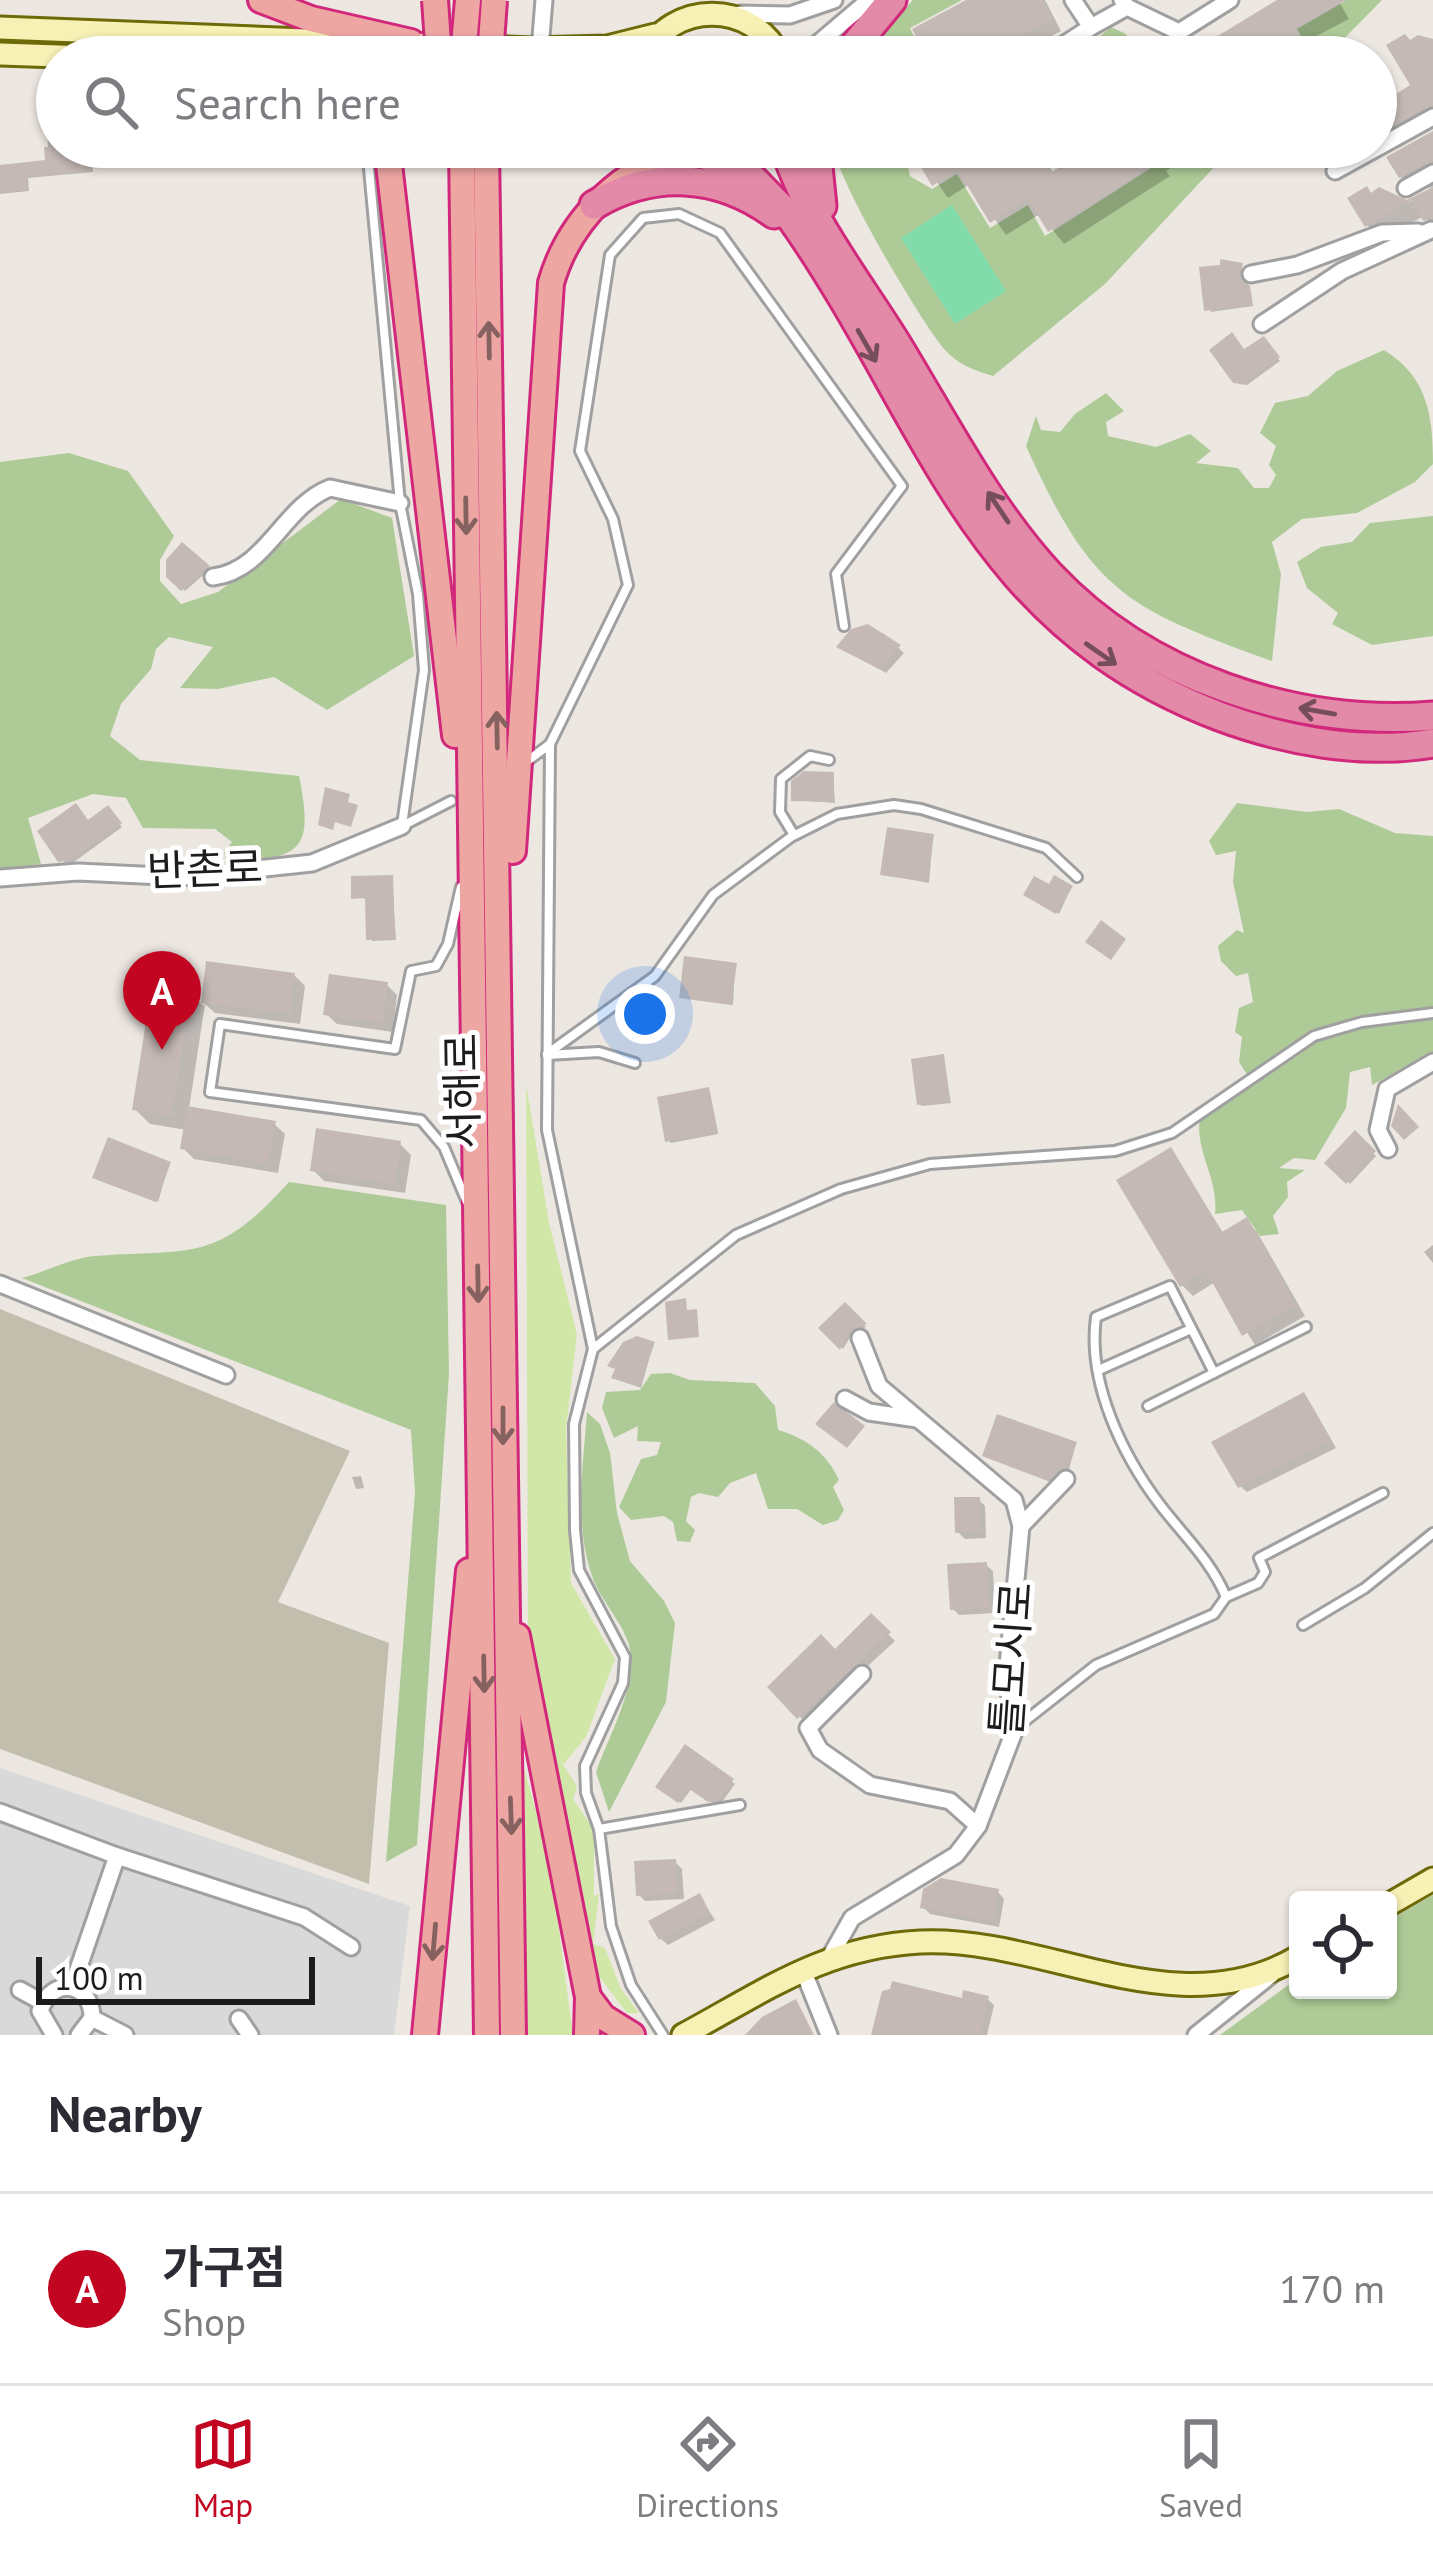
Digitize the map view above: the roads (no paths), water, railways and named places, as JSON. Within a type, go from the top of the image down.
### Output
[{"type":"highway","points":[[261,0],[300,16],[385,36]]},
{"type":"highway","points":[[435,0],[438,36]]},
{"type":"highway","points":[[465,36],[468,0]]},
{"type":"highway","points":[[491,36],[494,0]]},
{"type":"highway","points":[[862,36],[892,0]]},
{"type":"highway","points":[[389,168],[455,727],[473,959]]},
{"type":"highway","points":[[446,168],[464,435]]},
{"type":"highway","name":"서해로","points":[[462,168],[488,2035]]},
{"type":"highway","name":"서해로","points":[[486,168],[513,2035]]},
{"type":"highway","points":[[501,1057],[546,313],[564,248],[594,206],[644,168]]},
{"type":"highway","points":[[728,168],[760,184],[819,239],[992,500],[1049,573],[1093,614],[1169,662],[1250,695],[1346,716],[1433,716]]},
{"type":"highway","points":[[793,168],[819,239],[945,479],[999,560],[1073,634],[1160,691],[1264,731],[1359,747],[1433,743]]},
{"type":"highway","points":[[815,168],[819,239]]},
{"type":"highway","points":[[594,206],[648,181],[694,180],[758,202],[819,239]]},
{"type":"highway","points":[[425,2035],[481,1450]]},
{"type":"highway","points":[[504,1569],[588,1997],[587,2035]]},
{"type":"highway","points":[[588,1997],[603,2017],[632,2035]]},
{"type":"main road","points":[[651,36],[697,10],[754,10]]},
{"type":"main road","points":[[0,28],[235,36]]},
{"type":"main road","points":[[2,54],[36,55]]},
{"type":"main road","points":[[1397,1900],[1433,1879]]},
{"type":"main road","name":"틀모시로","points":[[683,2035],[831,1954],[926,1941],[1169,1985],[1221,1983],[1289,1963]]},
{"type":"street","points":[[541,36],[544,0]]},
{"type":"street","points":[[754,10],[804,13],[834,0]]},
{"type":"street","points":[[827,36],[869,0]]},
{"type":"street","points":[[1073,0],[1091,28]]},
{"type":"street","points":[[1083,36],[1124,3],[1179,32],[1230,0]]},
{"type":"street","points":[[1397,137],[1433,117]]},
{"type":"street","points":[[1335,171],[1340,168]]},
{"type":"street","points":[[1406,188],[1433,172]]},
{"type":"street","points":[[1251,274],[1297,265],[1382,233],[1432,230]]},
{"type":"street","points":[[1262,324],[1342,271],[1432,230]]},
{"type":"street","points":[[213,577],[230,575],[254,560],[301,506],[330,488],[400,502]]},
{"type":"street","name":"반촌로","points":[[0,878],[78,872],[183,877],[312,863],[402,826]]},
{"type":"street","points":[[1388,1149],[1378,1130],[1387,1089],[1433,1062]]},
{"type":"street","points":[[0,1284],[226,1375]]},
{"type":"street","name":"틀모시로","points":[[831,1954],[852,1918],[956,1855],[978,1826],[1015,1730],[1015,1705],[1006,1687],[1021,1526],[1014,1500],[880,1386],[860,1338]]},
{"type":"street","points":[[845,1399],[869,1412],[920,1419]]},
{"type":"street","points":[[1021,1526],[1066,1479]]},
{"type":"street","points":[[862,1674],[808,1728],[820,1750],[870,1785],[950,1802],[978,1826]]},
{"type":"street","points":[[0,1812],[304,1917],[351,1947]]},
{"type":"street","points":[[71,1987],[117,1856]]},
{"type":"street","points":[[1196,2035],[1278,1969]]},
{"type":"street","points":[[803,1970],[829,2035]]},
{"type":"street","points":[[52,2035],[41,2020],[42,2002],[54,1989],[71,1987],[86,1995],[92,2018],[125,2035]]},
{"type":"street","points":[[20,1990],[42,2002]]},
{"type":"street","points":[[79,2035],[92,2018]]},
{"type":"street","points":[[239,2019],[250,2035]]},
{"type":"lane","points":[[2,54],[36,58]]},
{"type":"lane","points":[[369,168],[400,502],[418,594],[424,670],[402,826]]},
{"type":"lane","points":[[663,2035],[631,1985],[611,1926],[585,1766],[623,1683],[625,1657],[591,1599],[577,1550],[571,1476],[574,1424],[592,1349],[547,1130],[546,1055],[550,744],[628,585],[613,519],[580,451],[610,255],[644,218],[679,214],[720,232],[902,486],[836,574],[844,626]]},
{"type":"lane","points":[[526,762],[550,744]]},
{"type":"lane","points":[[794,835],[780,812],[781,779],[810,756],[829,760]]},
{"type":"lane","points":[[402,826],[451,801]]},
{"type":"lane","points":[[546,1055],[655,976],[712,895],[794,835],[837,814],[866,808],[921,809],[1046,848],[1077,877]]},
{"type":"lane","points":[[466,868],[448,944],[436,966],[411,971],[395,1049],[220,1024],[210,1092],[421,1120],[444,1147],[477,1227]]},
{"type":"lane","points":[[592,1349],[736,1235],[841,1189],[930,1164],[1114,1151],[1172,1133],[1314,1036],[1362,1022],[1433,1013]]},
{"type":"lane","points":[[546,1055],[599,1052],[635,1063]]},
{"type":"lane","points":[[1214,1373],[1170,1286],[1096,1317],[1101,1395],[1140,1473],[1217,1575],[1226,1597]]},
{"type":"lane","points":[[1148,1406],[1306,1327]]},
{"type":"lane","points":[[1101,1370],[1191,1329]]},
{"type":"lane","points":[[1015,1730],[1096,1666],[1214,1614],[1226,1597],[1258,1583],[1265,1572],[1259,1558],[1383,1492]]},
{"type":"lane","points":[[1422,1529],[1433,1532]]},
{"type":"lane","points":[[1304,1625],[1365,1588],[1433,1532]]},
{"type":"lane","points":[[598,1829],[696,1817],[740,1805]]},
{"type":"place","name":"가구점","points":[[162,1050]]}]
